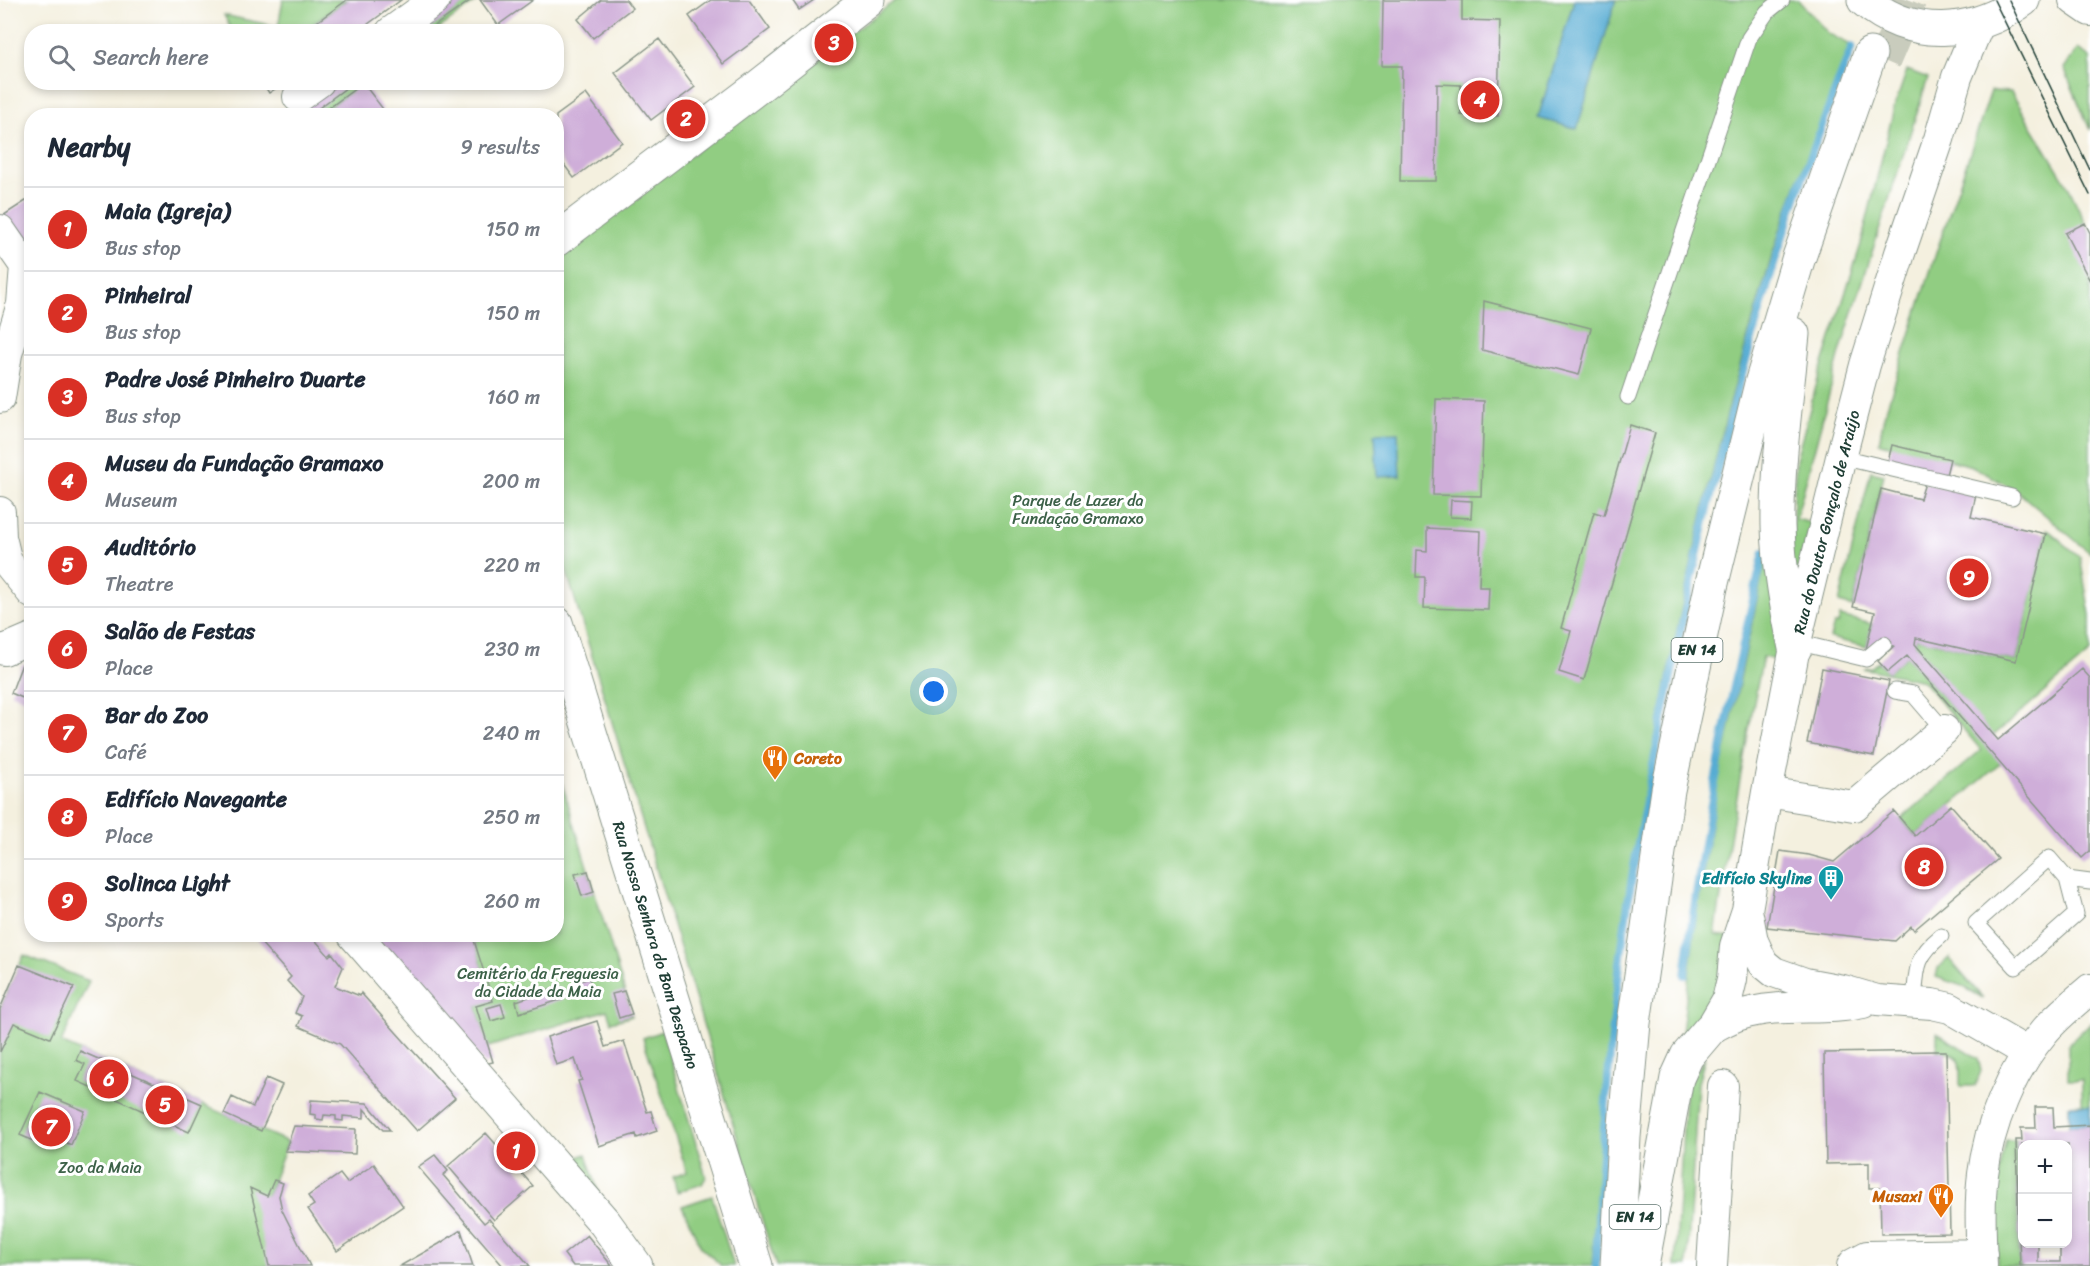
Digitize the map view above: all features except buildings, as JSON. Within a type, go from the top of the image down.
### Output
[{"type":"main road","points":[[564,234],[869,0]]},
{"type":"main road","points":[[1864,0],[1884,14],[1904,23],[1924,28],[1959,28],[1979,24],[2023,0]]},
{"type":"main road","name":"EN 14","points":[[1617,1266],[1624,1137],[1634,1023],[1668,790],[1711,587],[1761,384],[1797,260],[1877,57],[1793,334],[1741,525],[1714,641],[1681,807],[1665,908],[1645,1078],[1633,1266]]},
{"type":"main road","points":[[1793,334],[1782,451],[1778,526],[1783,585],[1795,645]]},
{"type":"main road","name":"Rua Nossa Senhora do Bom Despacho","points":[[564,649],[756,1266]]},
{"type":"main road","points":[[361,942],[605,1223],[636,1266]]},
{"type":"main road","points":[[1642,1266],[1677,1078],[1687,1056],[1710,1029]]},
{"type":"street","points":[[402,24],[435,0]]},
{"type":"street","points":[[2074,0],[2090,11]]},
{"type":"street","name":"Rua do Doutor Gonçalo de Araújo","points":[[1710,1029],[1727,1000],[1732,979],[1735,946],[1747,910],[1795,645],[1865,365],[1957,77],[1979,24]]},
{"type":"street","points":[[0,230],[24,266]]},
{"type":"street","points":[[0,398],[7,354],[22,304],[24,279]]},
{"type":"street","points":[[0,512],[7,562],[24,583]]},
{"type":"street","points":[[0,649],[4,650],[24,641]]},
{"type":"street","points":[[1767,792],[1854,806],[1944,730]]},
{"type":"street","points":[[1747,910],[1753,941],[1763,963],[1774,972],[1805,983],[1843,990],[1877,1000],[1914,1002],[1950,1008],[2028,1053]]},
{"type":"street","points":[[1852,1266],[1867,1256],[1982,1260],[1980,1201],[1986,1155],[2002,1104],[2028,1053],[2058,1017],[2090,989]]},
{"type":"street","points":[[1710,1029],[1739,1015],[1768,1009],[1843,1008],[1877,1000]]},
{"type":"street","points":[[1712,1266],[1723,1086]]},
{"type":"lane","points":[[1628,397],[1749,38],[1767,12],[1782,0]]},
{"type":"lane","points":[[1841,457],[2012,497]]},
{"type":"lane","points":[[1795,645],[1866,659],[1884,644]]},
{"type":"lane","points":[[1895,691],[1913,694],[1944,730]]},
{"type":"lane","points":[[2067,879],[2076,914],[2016,967],[1976,923],[2049,858],[2067,879],[2090,882]]},
{"type":"lane","points":[[1914,1002],[1918,962],[1928,946],[1941,936]]},
{"type":"green space","points":[[283,0],[347,0],[313,24],[279,24]]},
{"type":"green space","points":[[470,0],[479,0],[445,24],[436,24]]},
{"type":"green space","name":"Parque de Lazer da Fundação Gramaxo","points":[[896,0],[1798,0],[1829,34],[1851,45],[1802,170],[1758,302],[1712,474],[1686,589],[1646,787],[1619,955],[1604,1096],[1592,1266],[776,1266],[564,563],[564,251]]},
{"type":"green space","points":[[224,15],[264,24],[228,24]]},
{"type":"green space","points":[[2078,49],[2090,57],[2090,130],[2064,68]]},
{"type":"green space","points":[[1907,70],[1928,78],[1841,349],[1796,519],[1811,523],[1795,582],[1790,573],[1796,460],[1818,379],[1861,244],[1894,108]]},
{"type":"green space","points":[[342,90],[354,90],[328,108],[316,108]]},
{"type":"green space","points":[[1991,91],[2011,92],[2068,186],[2090,233],[2090,553],[2017,491],[1972,466],[1879,443],[1884,416]]},
{"type":"green space","points":[[1871,471],[1884,474],[1853,607],[1839,603]]},
{"type":"green space","points":[[2047,529],[2080,557],[2090,615],[2090,653],[1993,736],[1915,644],[1916,638],[2016,661]]},
{"type":"green space","points":[[1766,558],[1782,628],[1779,661],[1763,657],[1749,726],[1715,935],[1730,937],[1715,1002],[1681,1041],[1696,917],[1718,782]]},
{"type":"green space","points":[[1840,616],[1872,624],[1867,647],[1830,638],[1834,624],[1838,624]]},
{"type":"green space","points":[[1907,656],[2001,763],[1915,836],[1901,819],[1981,750],[1923,681],[1863,668],[1872,667],[1878,661],[1888,672]]},
{"type":"green space","name":"Cemitério da Freguesia da Cidade da Maia","points":[[564,790],[632,1016],[611,1022],[607,1010],[488,1047],[476,1006],[493,1000],[474,942],[564,942]]},
{"type":"green space","name":"Zoo da Maia","points":[[24,955],[89,981],[61,1043],[288,1142],[267,1196],[284,1266],[0,1266],[0,1009]]},
{"type":"green space","points":[[1949,958],[1983,998],[1962,986],[1936,977],[1938,968]]},
{"type":"green space","points":[[2090,1023],[2090,1125],[2069,1126],[2069,1105],[2082,1104],[2082,1080],[2068,1080],[2068,1045]]},
{"type":"green space","points":[[662,1031],[706,1177],[702,1184],[677,1192],[673,1177],[687,1172],[643,1038]]},
{"type":"green space","points":[[1937,1033],[1978,1058],[1981,1071],[1975,1086],[1960,1086],[1958,1061],[1952,1054],[1937,1051]]},
{"type":"green space","points":[[1705,1058],[1698,1083],[1687,1266],[1675,1266],[1685,1096],[1687,1085]]},
{"type":"green space","points":[[2006,1140],[2016,1140],[2020,1266],[1997,1266],[1996,1233],[2000,1172]]},
{"type":"green space","points":[[586,1154],[601,1200],[567,1161]]},
{"type":"green space","points":[[712,1196],[734,1266],[722,1266],[701,1247],[682,1206]]},
{"type":"water","points":[[1574,0],[1616,0],[1577,129],[1538,118]]},
{"type":"water","points":[[1398,432],[1400,476],[1377,477],[1375,433]]},
{"type":"water","points":[[2069,1105],[2090,1105],[2090,1125],[2069,1126]]},
{"type":"waterway","points":[[1596,1266],[1608,1084],[1628,903],[1681,631],[1705,519],[1764,297],[1797,193],[1852,47]]},
{"type":"waterway","points":[[1685,975],[1718,763],[1764,552]]},
{"type":"tunnel","points":[[1884,61],[1910,0]]},
{"type":"tram line","points":[[1994,0],[2090,195]]},
{"type":"tram line","points":[[2009,0],[2090,170]]},
{"type":"place","name":"Padre José Pinheiro Duarte","points":[[834,43]]},
{"type":"place","name":"Museu da Fundação Gramaxo","points":[[1480,100]]},
{"type":"place","name":"Pinheiral","points":[[686,119]]},
{"type":"place","name":"Solinca Light","points":[[1969,578]]},
{"type":"place","name":"Coreto","points":[[775,781]]},
{"type":"place","name":"Edifício Navegante","points":[[1924,867]]},
{"type":"place","name":"Edifício Skyline","points":[[1831,901]]},
{"type":"place","name":"Salão de Festas","points":[[109,1079]]},
{"type":"place","name":"Auditório","points":[[165,1105]]},
{"type":"place","name":"Bar do Zoo","points":[[51,1127]]},
{"type":"place","name":"Maia (Igreja)","points":[[516,1151]]},
{"type":"place","name":"Musaxi","points":[[1941,1219]]}]
